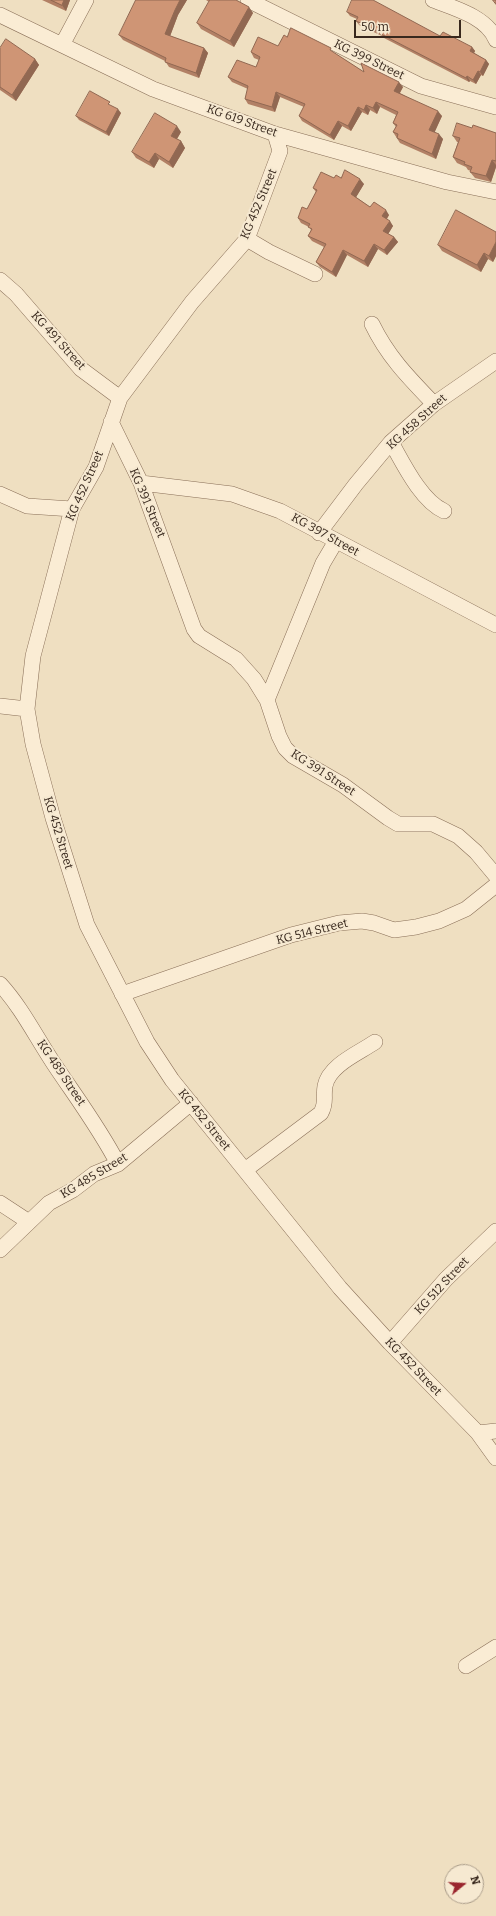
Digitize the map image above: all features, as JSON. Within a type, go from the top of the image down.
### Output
[{"type":"street","points":[[62,45],[86,0]]},
{"type":"street","points":[[433,0],[471,15],[485,26],[496,40]]},
{"type":"street","name":"KG 399 Street","points":[[255,1],[421,86],[496,107]]},
{"type":"street","name":"KG 619 Street","points":[[0,15],[153,89],[275,134],[447,182],[496,192]]},
{"type":"street","name":"KG 452 Street","points":[[275,134],[280,151],[247,239],[192,302],[120,398],[96,467],[72,509],[33,656],[27,709],[32,744],[53,818],[87,925],[147,1042],[172,1080],[340,1288],[390,1343],[478,1433],[496,1458]]},
{"type":"street","points":[[247,239],[269,252],[315,274]]},
{"type":"street","name":"KG 491 Street","points":[[0,280],[16,294],[81,369],[120,398]]},
{"type":"street","points":[[372,324],[381,342],[398,366],[434,404]]},
{"type":"street","name":"KG 458 Street","points":[[319,533],[356,484],[391,442],[434,404],[496,361]]},
{"type":"street","name":"KG 391 Street","points":[[111,422],[127,458],[141,483],[194,630],[199,636],[236,659],[254,679],[267,700],[279,736],[286,748],[293,756],[343,785],[398,824],[433,824],[458,836],[476,852],[496,876]]},
{"type":"street","points":[[391,442],[410,475],[435,507],[444,511]]},
{"type":"street","name":"KG 397 Street","points":[[141,483],[232,494],[280,511],[319,533],[496,625]]},
{"type":"street","points":[[0,494],[27,506],[72,509]]},
{"type":"street","points":[[267,700],[323,563],[336,541]]},
{"type":"street","points":[[0,706],[27,709]]},
{"type":"street","name":"KG 514 Street","points":[[122,994],[291,935],[339,923],[362,921],[374,922],[394,930],[416,927],[439,921],[466,909],[496,885]]},
{"type":"street","name":"KG 489 Street","points":[[0,984],[12,997],[54,1064],[101,1133],[118,1164]]},
{"type":"street","points":[[245,1170],[321,1113],[326,1105],[325,1086],[330,1075],[337,1067],[375,1042]]},
{"type":"street","name":"KG 485 Street","points":[[0,1250],[49,1203],[73,1190],[94,1174],[118,1164],[191,1103]]},
{"type":"street","points":[[0,1203],[29,1222]]},
{"type":"street","name":"KG 512 Street","points":[[390,1343],[446,1279],[496,1231]]},
{"type":"street","points":[[478,1433],[496,1431]]},
{"type":"street","points":[[466,1666],[496,1647]]},
{"type":"building","points":[[51,0],[64,0],[62,5]]},
{"type":"building","points":[[136,0],[180,0],[165,34],[204,48],[196,73],[165,62],[166,58],[119,35]]},
{"type":"building","points":[[210,0],[236,0],[249,7],[230,41],[197,23]]},
{"type":"building","points":[[352,0],[373,0],[440,36],[443,32],[472,47],[470,51],[486,60],[480,72],[478,71],[473,80],[467,76],[466,78],[381,34],[382,33],[356,21],[358,17],[347,12]]},
{"type":"building","points":[[291,28],[331,48],[330,50],[364,72],[361,63],[399,82],[394,91],[438,111],[429,130],[439,134],[432,154],[397,138],[398,134],[393,132],[397,125],[393,123],[398,112],[376,102],[373,108],[366,105],[364,110],[358,107],[348,126],[338,121],[330,135],[299,116],[305,104],[276,92],[272,107],[245,99],[248,86],[228,77],[237,60],[256,67],[260,57],[251,52],[258,37],[278,46],[284,35],[287,37]]},
{"type":"building","points":[[6,39],[35,59],[12,95],[0,87],[0,48]]},
{"type":"building","points":[[90,91],[110,102],[108,104],[118,109],[106,132],[76,116]]},
{"type":"building","points":[[155,113],[177,126],[171,136],[181,141],[169,162],[155,153],[149,162],[132,152]]},
{"type":"building","points":[[457,123],[472,128],[473,125],[496,133],[496,161],[492,160],[486,176],[470,172],[472,167],[453,157],[460,138],[453,136]]},
{"type":"building","points":[[345,170],[360,179],[351,194],[370,207],[374,202],[386,210],[382,216],[390,221],[383,231],[394,237],[384,250],[374,244],[364,261],[343,250],[332,272],[316,262],[326,244],[308,236],[312,229],[308,227],[310,224],[298,218],[302,207],[307,209],[317,190],[313,188],[321,172],[334,178],[336,175],[341,178]]},
{"type":"building","points":[[456,210],[496,232],[496,242],[489,256],[484,253],[477,265],[438,245]]}]
